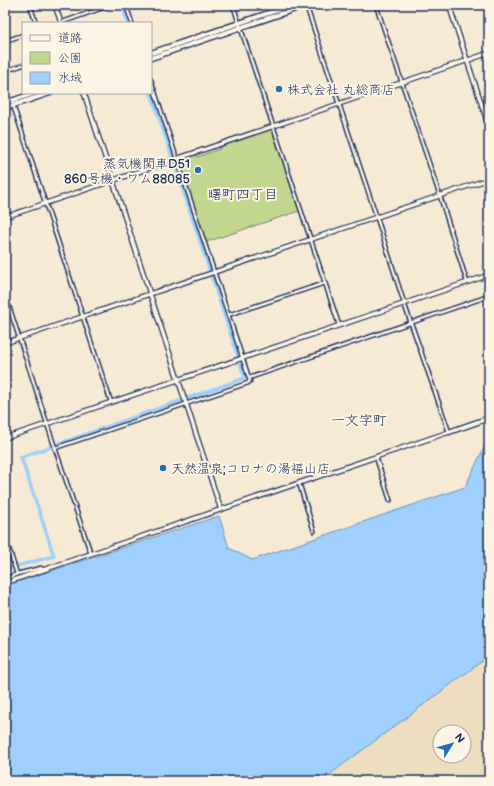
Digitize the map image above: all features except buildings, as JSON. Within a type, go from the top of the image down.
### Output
[{"type":"main road","points":[[152,58],[292,5]]},
{"type":"main road","points":[[152,53],[306,5]]},
{"type":"main road","points":[[5,108],[12,103],[33,94]]},
{"type":"main road","points":[[5,103],[12,103],[46,94]]},
{"type":"main road","points":[[449,432],[489,418]]},
{"type":"street","points":[[30,5],[36,22]]},
{"type":"street","points":[[55,5],[60,22]]},
{"type":"street","points":[[63,22],[111,5]]},
{"type":"street","points":[[126,5],[132,22]]},
{"type":"street","points":[[233,5],[339,325]]},
{"type":"street","points":[[5,583],[449,432],[404,303],[306,5]]},
{"type":"street","points":[[376,5],[467,282]]},
{"type":"street","points":[[449,5],[489,127]]},
{"type":"street","points":[[5,42],[22,35]]},
{"type":"street","points":[[5,217],[489,53]]},
{"type":"street","points":[[5,71],[22,65]]},
{"type":"street","points":[[55,448],[248,383],[250,381],[240,358],[228,315],[212,273],[177,158],[152,83]]},
{"type":"street","points":[[84,94],[221,510]]},
{"type":"street","points":[[12,103],[111,402]]},
{"type":"street","points":[[5,343],[489,179]]},
{"type":"street","points":[[5,438],[489,275]]},
{"type":"street","points":[[228,315],[325,283]]},
{"type":"street","points":[[5,294],[91,554]]},
{"type":"street","points":[[249,378],[489,296]]},
{"type":"street","points":[[376,457],[390,500]]},
{"type":"street","points":[[299,483],[314,530]]},
{"type":"street","points":[[5,537],[17,574]]},
{"type":"street","points":[[5,556],[10,554]]},
{"type":"street","points":[[5,579],[40,568],[44,570]]},
{"type":"shaded area","points":[[489,656],[489,781],[321,781],[401,721]]},
{"type":"green space","points":[[271,130],[299,211],[206,242],[179,162]]},
{"type":"water","points":[[489,437],[489,656],[321,781],[5,781],[5,586],[219,516],[229,548],[252,560],[465,487]]},
{"type":"waterway","points":[[122,5],[128,22]]},
{"type":"waterway","points":[[58,444],[245,378],[151,94]]},
{"type":"waterway","points":[[10,568],[54,556],[21,457],[51,447]]},
{"type":"waterway","points":[[5,549],[8,562]]},
{"type":"place","name":"株式会社 丸総商店","points":[[279,89]]},
{"type":"place","name":"蒸気機関車D51 860号機・ワム88085","points":[[198,170]]},
{"type":"place","name":"天然温泉;コロナの湯福山店","points":[[163,468]]},
{"type":"district","name":"曙町四丁目","points":[[243,194]]},
{"type":"district","name":"一文字町","points":[[359,420]]}]
